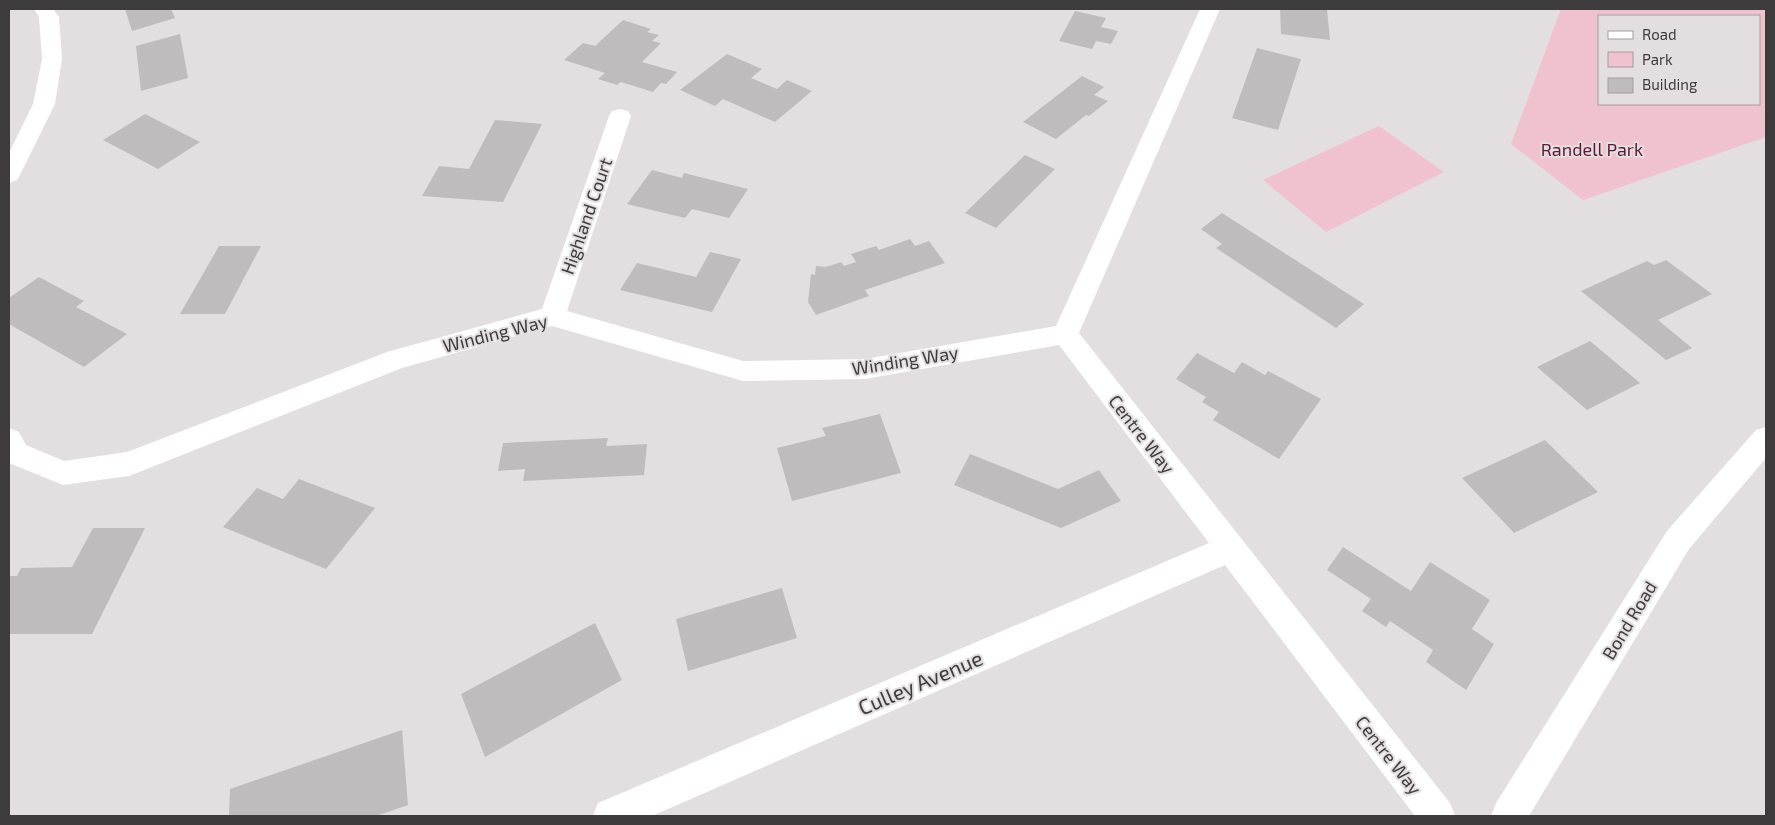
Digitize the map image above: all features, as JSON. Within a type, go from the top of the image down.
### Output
[{"type":"street","points":[[9,176],[44,104],[52,59],[49,17],[44,9]]},
{"type":"street","points":[[1065,334],[1210,9]]},
{"type":"street","name":"Highland Court","points":[[552,316],[620,116]]},
{"type":"street","name":"Winding Way","points":[[9,440],[16,453],[63,473],[129,464],[396,359],[552,316],[743,371],[865,369],[1065,334]]},
{"type":"street","name":"Centre Way","points":[[1065,334],[1437,816]]},
{"type":"street","name":"Bond Road","points":[[1509,816],[1678,540],[1766,438]]},
{"type":"street","name":"Culley Avenue","points":[[611,816],[1230,548]]},
{"type":"green space","name":"Randell Park","points":[[1561,9],[1766,9],[1766,137],[1583,200],[1511,144]]},
{"type":"green space","points":[[1379,126],[1444,172],[1326,232],[1263,180]]},
{"type":"building","points":[[125,9],[171,9],[175,18],[132,31]]},
{"type":"building","points":[[1280,9],[1327,9],[1330,40],[1281,34]]},
{"type":"building","points":[[1075,11],[1106,18],[1101,27],[1118,31],[1111,44],[1096,41],[1092,49],[1059,41]]},
{"type":"building","points":[[623,20],[651,29],[647,32],[659,35],[652,41],[661,43],[642,62],[677,72],[666,84],[661,83],[653,92],[621,82],[617,85],[598,79],[605,73],[564,60],[583,43],[595,46]]},
{"type":"building","points":[[180,34],[188,78],[141,91],[136,46]]},
{"type":"building","points":[[1257,48],[1301,59],[1278,130],[1232,118]]},
{"type":"building","points":[[727,54],[762,69],[751,78],[777,89],[787,80],[812,91],[775,122],[723,99],[715,106],[680,90]]},
{"type":"building","points":[[1082,76],[1104,87],[1094,95],[1108,101],[1089,116],[1086,115],[1056,139],[1023,122]]},
{"type":"building","points":[[145,114],[200,142],[158,169],[103,140]]},
{"type":"building","points":[[495,120],[542,124],[503,202],[422,196],[439,166],[469,169]]},
{"type":"building","points":[[1025,155],[1055,169],[996,228],[965,213]]},
{"type":"building","points":[[652,170],[682,178],[684,173],[748,189],[729,218],[692,209],[685,218],[627,204]]},
{"type":"building","points":[[1222,213],[1364,304],[1336,328],[1216,248],[1222,244],[1201,229]]},
{"type":"building","points":[[910,239],[915,246],[929,241],[945,263],[865,290],[869,296],[816,315],[808,302],[811,274],[815,275],[816,266],[826,267],[841,262],[844,266],[856,262],[851,254],[876,246],[879,250]]},
{"type":"building","points":[[219,246],[261,246],[225,314],[180,314]]},
{"type":"building","points":[[710,252],[741,259],[712,312],[620,290],[637,263],[696,277]]},
{"type":"building","points":[[1666,260],[1712,294],[1658,320],[1692,348],[1666,360],[1581,291],[1647,261],[1654,265]]},
{"type":"building","points":[[39,277],[84,301],[76,307],[127,334],[84,367],[9,324],[9,298]]},
{"type":"building","points":[[1590,341],[1640,383],[1587,410],[1537,367]]},
{"type":"building","points":[[1197,353],[1234,373],[1242,362],[1265,375],[1268,371],[1321,399],[1279,459],[1213,420],[1219,412],[1202,402],[1206,397],[1176,379]]},
{"type":"building","points":[[880,414],[901,473],[792,501],[777,448],[826,436],[822,428]]},
{"type":"building","points":[[608,438],[606,446],[647,444],[644,475],[523,481],[525,469],[498,471],[503,443]]},
{"type":"building","points":[[1545,440],[1598,492],[1514,533],[1462,478]]},
{"type":"building","points":[[970,454],[1058,489],[1099,470],[1121,501],[1061,528],[954,485]]},
{"type":"building","points":[[299,479],[375,508],[326,569],[223,527],[257,488],[283,499]]},
{"type":"building","points":[[93,528],[145,528],[92,634],[9,634],[9,576],[17,576],[21,568],[72,567]]},
{"type":"building","points":[[1343,547],[1411,591],[1430,562],[1490,600],[1472,629],[1494,644],[1466,690],[1426,662],[1433,650],[1390,621],[1386,627],[1362,611],[1371,599],[1327,570]]},
{"type":"building","points":[[782,588],[797,638],[688,671],[676,619]]},
{"type":"building","points":[[595,623],[622,680],[485,757],[461,694]]},
{"type":"building","points":[[402,730],[408,805],[376,816],[229,816],[230,789]]}]
